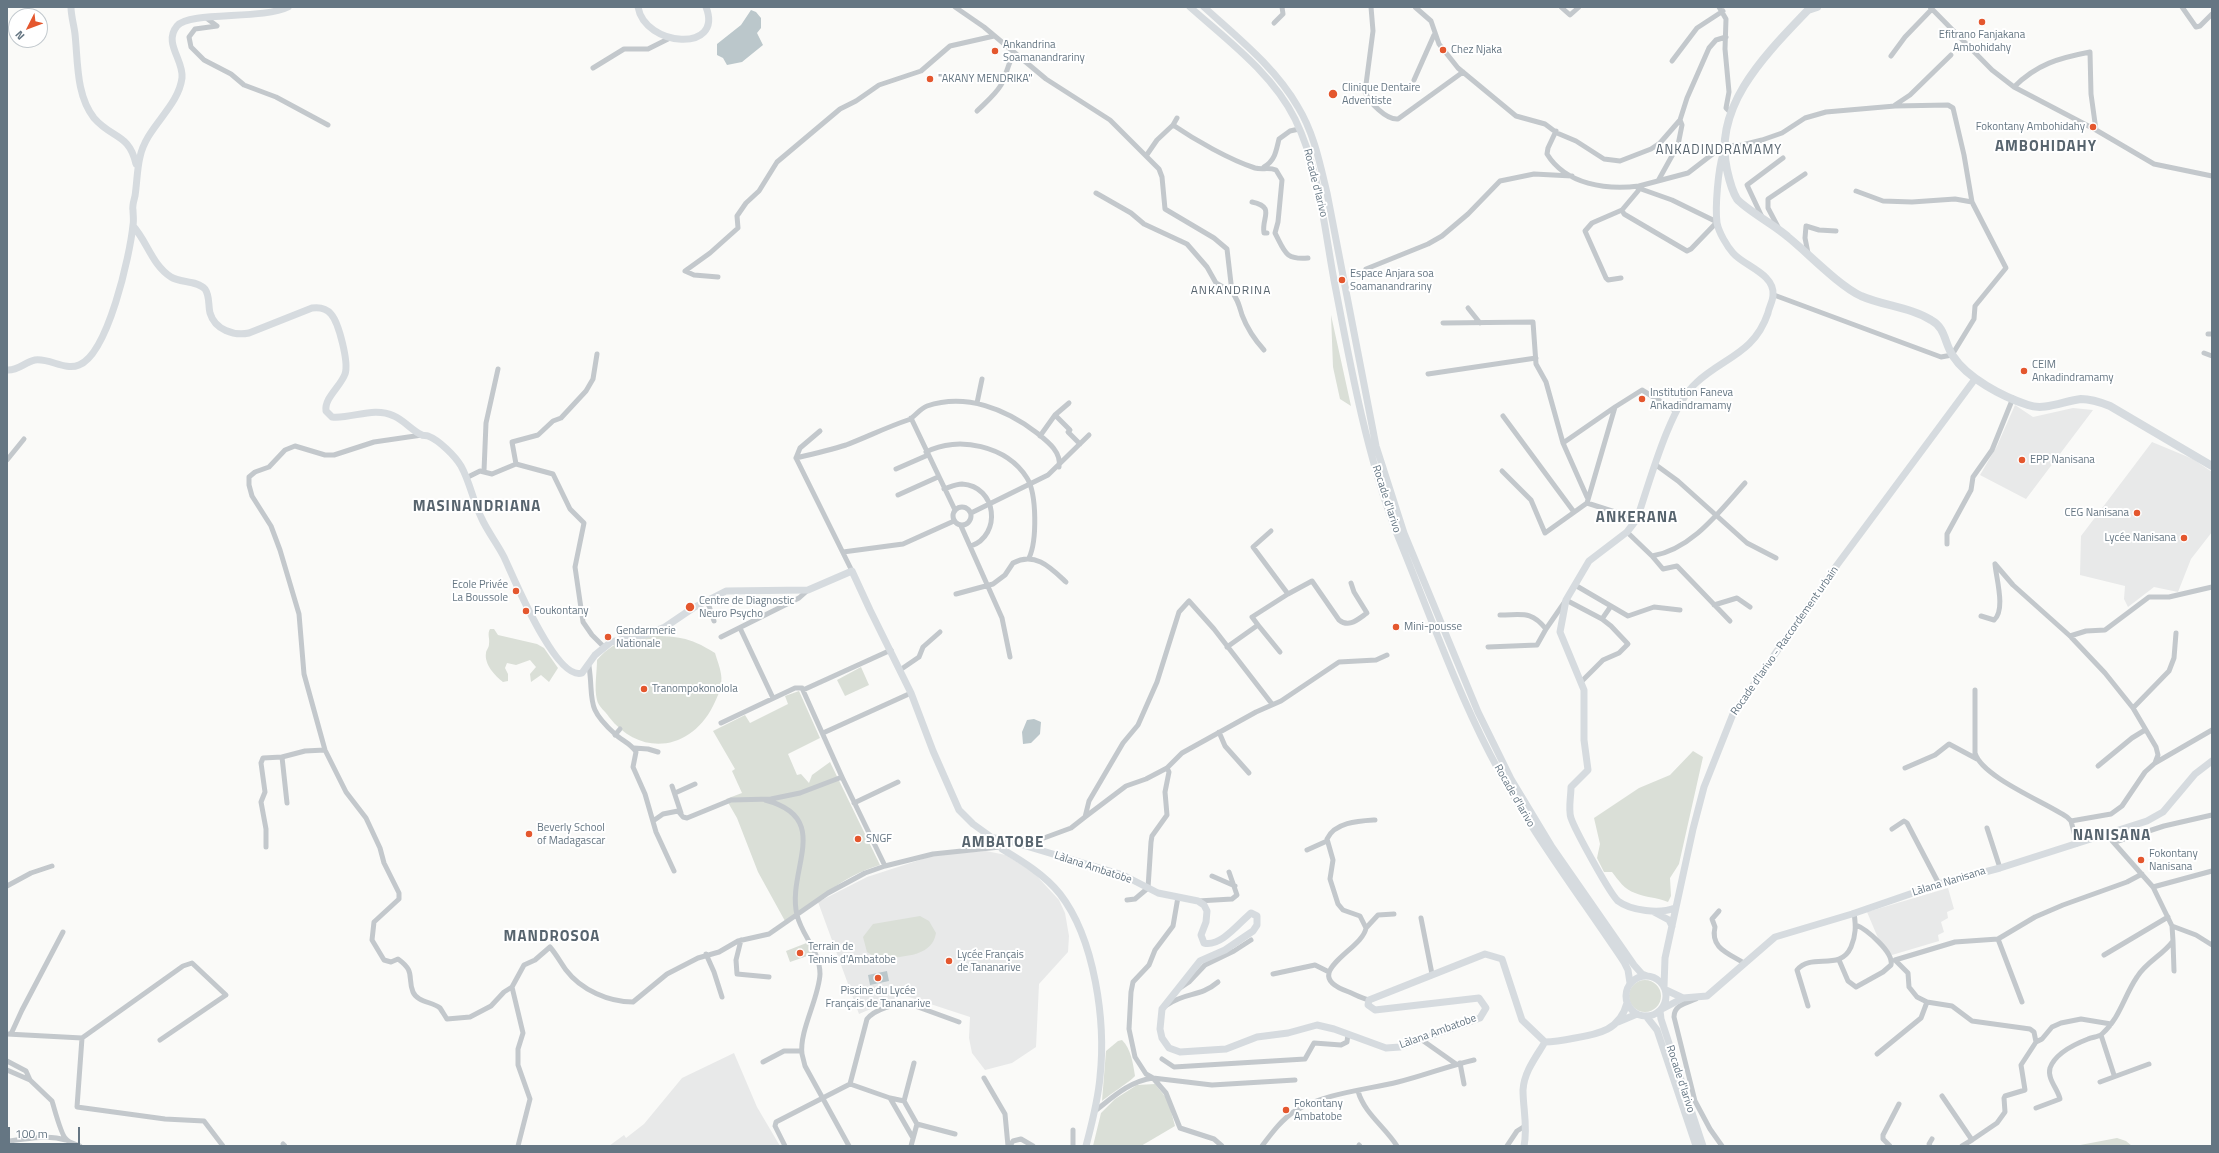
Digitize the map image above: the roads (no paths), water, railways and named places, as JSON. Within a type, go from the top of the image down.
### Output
[{"type":"main road","points":[[1817,7],[1806,9],[1757,69],[1730,112],[1723,150],[1727,174],[1737,198],[1742,204],[1778,228],[1842,283],[1860,296],[1914,312],[1932,320],[1940,327],[1952,355],[1965,371],[1974,379],[2034,407],[2081,399],[2097,400],[2110,406],[2212,466]]},
{"type":"street","points":[[71,7],[75,34],[76,60],[85,101],[89,110],[100,124],[131,147],[138,169]]},
{"type":"street","points":[[7,370],[17,369],[34,360],[71,367],[80,365],[95,352],[101,341],[121,286],[133,226],[133,211],[141,150],[147,136],[169,106],[182,79],[182,73],[172,41],[173,33],[180,23],[204,17],[239,16],[288,7]]},
{"type":"street","points":[[638,7],[642,20],[646,25],[657,33],[670,38],[692,38],[706,32],[710,22],[706,7]]},
{"type":"street","points":[[955,7],[994,36],[1046,79],[1100,111],[1159,169],[1162,177],[1165,209],[1214,238],[1226,249],[1232,292]]},
{"type":"street","name":"Rocade d'Iarivo","points":[[1190,7],[1248,59],[1270,82],[1284,101],[1299,129],[1314,176],[1363,424],[1386,505],[1473,718],[1490,753],[1527,820],[1624,962],[1628,970],[1630,983]]},
{"type":"street","name":"Rocade d'Iarivo","points":[[1204,7],[1271,70],[1290,94],[1306,122],[1318,156],[1327,193],[1376,446],[1404,533],[1478,712],[1511,778],[1533,817],[1586,897],[1634,965],[1648,976]]},
{"type":"street","points":[[1274,22],[1283,14],[1282,7]]},
{"type":"street","points":[[1371,7],[1372,31],[1366,92],[1367,96],[1390,119],[1398,119],[1463,72]]},
{"type":"street","points":[[1415,7],[1431,21],[1434,35],[1446,54],[1463,72],[1516,116],[1539,121],[1604,158],[1620,161],[1651,149],[1660,143],[1680,120],[1689,91],[1702,68],[1709,48],[1716,40],[1726,36]]},
{"type":"street","points":[[1561,7],[1570,15],[1579,7]]},
{"type":"street","points":[[2182,7],[2196,27],[2200,26],[2212,14]]},
{"type":"street","points":[[1891,56],[1905,37],[1931,8],[1992,70],[2014,87],[2096,130],[2154,164],[2212,176]]},
{"type":"street","points":[[1672,61],[1697,28],[1721,9],[1726,19],[1729,92],[1726,108],[1730,112]]},
{"type":"street","points":[[204,17],[217,26],[195,29],[189,37],[191,47],[204,60],[230,74],[244,85],[276,97],[328,126]]},
{"type":"street","points":[[1414,80],[1434,35]]},
{"type":"street","points":[[718,277],[694,275],[685,271],[710,254],[738,228],[736,216],[746,203],[759,191],[777,162],[840,109],[856,101],[869,90],[921,71],[950,46],[994,36]]},
{"type":"street","points":[[593,68],[624,49],[648,48],[670,38]]},
{"type":"street","points":[[2014,87],[2026,75],[2053,60],[2090,52],[2091,94],[2096,130]]},
{"type":"street","points":[[977,111],[991,98],[1001,85],[1006,67],[1014,53]]},
{"type":"street","points":[[1895,106],[1910,95],[1951,55]]},
{"type":"street","points":[[1556,131],[1548,148],[1547,154],[1553,162],[1573,176],[1601,187],[1619,189],[1639,186],[1688,173],[1723,150],[1782,133],[1805,118],[1826,112],[1895,106],[1948,105],[1953,108],[1964,155],[1972,202],[2006,268],[1975,306],[1974,319],[1952,355],[1941,357],[1774,295]]},
{"type":"street","points":[[1146,156],[1157,140],[1173,125],[1177,118]]},
{"type":"street","points":[[1658,181],[1678,144],[1682,125],[1680,120]]},
{"type":"street","points":[[1173,125],[1216,149],[1257,168],[1270,168],[1276,170],[1282,180],[1278,222],[1275,233],[1284,251],[1294,259],[1308,258]]},
{"type":"street","points":[[1261,168],[1270,164],[1275,156],[1279,140],[1290,132],[1299,129]]},
{"type":"street","points":[[1488,647],[1537,646],[1589,561],[1627,532],[1637,519],[1676,410],[1695,384],[1750,345],[1765,321],[1774,295],[1768,280],[1734,254],[1725,241],[1717,222],[1719,165],[1723,150]]},
{"type":"street","points":[[1762,217],[1747,185],[1784,158]]},
{"type":"street","points":[[1366,269],[1428,244],[1442,236],[1468,214],[1500,181],[1534,174],[1573,176]]},
{"type":"street","points":[[1778,228],[1768,208],[1768,199],[1805,174]]},
{"type":"street","points":[[1639,186],[1641,189],[1672,200],[1717,222]]},
{"type":"street","points":[[1621,278],[1608,280],[1606,278],[1585,231],[1592,223],[1622,210],[1638,191],[1639,186]]},
{"type":"street","points":[[1856,191],[1883,201],[1912,202],[1955,199],[1972,202]]},
{"type":"street","points":[[1096,193],[1131,213],[1144,224],[1188,244],[1207,267],[1216,283],[1232,292],[1239,301],[1242,313],[1253,338],[1264,350]]},
{"type":"street","points":[[1252,202],[1260,204],[1265,209],[1267,215],[1263,230],[1264,233],[1267,233]]},
{"type":"street","points":[[1622,210],[1624,214],[1687,251],[1691,249],[1717,222]]},
{"type":"street","points":[[133,226],[140,233],[158,264],[169,276],[177,280],[198,284],[205,290],[213,318],[230,333],[241,335],[250,333],[305,309],[317,307],[327,310],[336,321],[347,363],[344,377],[325,406],[328,414],[332,417],[340,418],[363,412],[385,412],[396,416],[422,435]]},
{"type":"street","points":[[1808,253],[1805,238],[1806,226],[1819,230],[1836,231]]},
{"type":"street","points":[[1468,308],[1480,323]]},
{"type":"street","points":[[1443,323],[1533,322],[1536,364],[1546,382],[1563,443],[1587,497]]},
{"type":"street","points":[[2204,353],[2212,356]]},
{"type":"street","points":[[516,464],[512,442],[538,435],[553,421],[561,418],[586,391],[593,379],[598,354]]},
{"type":"street","points":[[1428,374],[1536,358]]},
{"type":"street","points":[[484,471],[486,423],[498,369]]},
{"type":"street","points":[[977,403],[982,379]]},
{"type":"street","name":"Rocade d'Iarivo - Raccordement urbain","points":[[1665,988],[1664,962],[1675,908],[1704,787],[1733,714],[1837,565],[1974,379]]},
{"type":"street","points":[[1563,443],[1642,390],[1676,410]]},
{"type":"street","points":[[1947,544],[1947,534],[1971,490],[1973,477],[1992,450],[2013,398]]},
{"type":"street","points":[[796,458],[847,444],[911,418],[921,409],[929,405],[966,402],[977,403],[1008,414],[1040,436],[1058,455],[1059,466]]},
{"type":"street","points":[[1040,436],[1055,415],[1069,403]]},
{"type":"street","points":[[1587,503],[1587,497],[1596,474],[1615,407]]},
{"type":"street","points":[[1055,415],[1070,430],[1068,432],[1080,444]]},
{"type":"street","points":[[1503,416],[1574,512]]},
{"type":"street","points":[[911,418],[955,510],[953,515],[954,521],[961,526],[971,546],[1002,618],[1010,657]]},
{"type":"street","points":[[820,431],[800,448],[796,458],[911,693],[823,733]]},
{"type":"street","points":[[808,590],[726,591],[707,600],[665,627],[648,634],[616,640],[604,647],[582,673],[571,672],[545,641],[504,556],[484,524],[461,466],[452,455],[428,436],[422,435],[374,442],[334,455],[325,455],[295,446],[285,450],[269,467],[255,472],[249,477],[249,485],[252,496],[271,526],[280,550],[299,614],[303,639],[304,674],[325,750],[346,792],[366,818],[380,848],[384,863],[399,894],[399,899],[374,922],[372,940],[381,957],[391,962],[398,959],[402,962],[411,974],[413,992],[418,998],[439,1008],[450,1020],[470,1017],[491,1006],[504,992],[512,987],[524,965],[535,960],[550,947],[567,971],[580,984],[595,993],[625,1002],[633,1002],[667,974],[706,954],[719,952],[741,940],[769,934],[828,893],[865,873],[885,866],[933,854],[1006,845],[1013,856],[1045,878],[1060,894],[1075,919],[1085,942],[1095,979],[1101,1041],[1100,1077],[1095,1111],[1086,1146]]},
{"type":"street","points":[[971,513],[1048,476],[1089,435]]},
{"type":"street","points":[[7,460],[24,439]]},
{"type":"street","points":[[896,469],[953,443],[986,449],[1009,461],[1024,474],[1030,485],[1034,534],[1033,546],[1028,558]]},
{"type":"street","points":[[466,478],[480,471],[484,471],[487,474],[492,474],[516,464],[553,474],[570,509],[584,523],[575,567],[583,622],[604,647]]},
{"type":"street","points":[[1656,465],[1678,481],[1747,544],[1776,558]]},
{"type":"street","points":[[1502,471],[1531,500],[1545,533],[1587,503]]},
{"type":"street","points":[[898,495],[938,477]]},
{"type":"street","points":[[1652,556],[1678,548],[1716,516],[1745,483]]},
{"type":"street","points":[[944,488],[958,484],[971,486],[980,491],[990,503],[992,518],[988,533],[981,540],[971,546]]},
{"type":"street","points":[[1587,503],[1637,519]]},
{"type":"street","points":[[955,510],[962,507],[971,513]]},
{"type":"street","points":[[961,526],[970,522],[971,513]]},
{"type":"street","points":[[842,552],[904,544],[954,521]]},
{"type":"street","points":[[1271,531],[1253,547],[1288,594]]},
{"type":"street","points":[[1627,532],[1663,569],[1677,566],[1730,621]]},
{"type":"street","points":[[956,594],[988,585],[1003,578],[1015,561],[1028,558],[1046,563],[1066,582]]},
{"type":"street","points":[[1981,616],[1994,620],[1998,617],[2001,608],[1995,564],[2013,585],[2070,636],[2105,673],[2133,708],[2144,730],[2156,747],[2158,754],[2156,763]]},
{"type":"street","points":[[721,637],[799,598],[808,590],[852,571]]},
{"type":"street","points":[[1280,652],[1252,616],[1312,581],[1339,620],[1349,625],[1368,613],[1354,592],[1351,583]]},
{"type":"street","points":[[1575,585],[1628,616],[1654,607],[1680,610]]},
{"type":"street","points":[[2070,636],[2086,631],[2105,630],[2150,597],[2169,597],[2212,587]]},
{"type":"street","points":[[1714,605],[1737,598],[1750,607]]},
{"type":"street","points":[[707,600],[714,620]]},
{"type":"street","points":[[1566,600],[1560,632],[1584,690],[1584,740],[1588,770],[1571,787],[1570,817],[1597,867],[1618,901],[1640,909],[1670,910],[1675,908]]},
{"type":"street","points":[[1566,600],[1602,619],[1628,644],[1619,653],[1603,660],[1581,682]]},
{"type":"street","points":[[1085,817],[1089,801],[1123,743],[1138,725],[1157,682],[1179,612],[1189,601],[1272,704]]},
{"type":"street","points":[[1602,619],[1611,606]]},
{"type":"street","points":[[1500,615],[1526,615],[1537,618],[1546,629]]},
{"type":"street","points":[[1227,647],[1258,625]]},
{"type":"street","points":[[740,628],[773,698]]},
{"type":"street","points":[[900,670],[918,657],[923,647],[940,632]]},
{"type":"street","points":[[2133,708],[2169,671],[2174,658],[2176,633]]},
{"type":"street","points":[[804,690],[891,650]]},
{"type":"street","points":[[1025,845],[1071,828],[1126,786],[1146,779],[1167,768],[1182,753],[1294,693],[1338,662],[1376,660],[1387,655]]},
{"type":"street","points":[[589,666],[590,694],[593,708],[598,717],[615,735],[634,748],[644,748],[658,752]]},
{"type":"street","points":[[720,723],[798,687],[804,690],[842,777],[885,866]]},
{"type":"street","points":[[1975,690],[1974,753],[1977,760]]},
{"type":"street","name":"Làlana Ambatobe","points":[[911,693],[933,751],[959,810],[972,824],[992,838],[1006,845],[1025,845],[1123,875],[1158,893],[1198,901]]},
{"type":"street","points":[[615,735],[620,729]]},
{"type":"street","points":[[2098,766],[2144,730]]},
{"type":"street","points":[[2071,821],[2111,814],[2122,806],[2146,772],[2156,763],[2212,730]]},
{"type":"street","points":[[1219,732],[1225,746],[1249,773]]},
{"type":"street","points":[[1905,768],[1935,756],[1949,744],[1977,760],[2004,781],[2061,813],[2071,821],[2077,844]]},
{"type":"street","points":[[634,748],[636,755],[633,767],[656,832],[674,871]]},
{"type":"street","points":[[266,847],[266,829],[261,802],[265,792],[261,763],[263,758],[282,757],[306,751],[325,750]]},
{"type":"street","points":[[282,757],[287,803]]},
{"type":"street","name":"Làlana Nanisana","points":[[1661,1010],[1684,998],[1706,996],[1775,937],[1854,913],[1939,884],[2000,868],[2148,821],[2162,812],[2194,774],[2212,761]]},
{"type":"street","points":[[1126,900],[1135,899],[1148,888],[1152,836],[1168,815],[1165,792],[1169,772],[1167,768]]},
{"type":"street","points":[[672,786],[681,813],[683,817],[687,818],[731,800],[765,800],[800,793],[842,777]]},
{"type":"street","points":[[854,803],[898,782]]},
{"type":"street","points":[[675,793],[695,784]]},
{"type":"street","points":[[765,800],[787,808],[799,822],[804,836],[804,847],[796,889],[797,916],[815,952],[820,973],[801,1051],[805,1066],[849,1146]]},
{"type":"street","points":[[653,821],[663,814],[678,811],[681,813]]},
{"type":"street","points":[[2115,842],[2164,826],[2212,815]]},
{"type":"street","points":[[1308,850],[1327,841],[1328,837],[1339,827],[1351,822],[1375,820]]},
{"type":"street","points":[[1892,829],[1900,822],[1904,821],[1907,823],[1939,884]]},
{"type":"street","points":[[1987,828],[2000,868]]},
{"type":"street","points":[[2107,835],[2115,842],[2153,887],[2168,917],[2172,926],[2174,941],[2174,972]]},
{"type":"street","points":[[1327,841],[1333,860],[1330,880],[1338,904],[1343,910],[1360,916],[1366,928]]},
{"type":"street","points":[[7,886],[30,873],[52,866]]},
{"type":"street","points":[[2153,887],[2212,871]]},
{"type":"street","points":[[1198,901],[1232,899],[1236,895],[1235,886],[1229,872]]},
{"type":"street","points":[[2036,1042],[2034,1032],[2030,1029],[1972,1021],[1952,1006],[1927,1002],[1910,992],[1908,987],[1910,975],[1896,962],[1896,958],[1955,942],[1998,939],[2056,908],[2127,882],[2142,874]]},
{"type":"street","points":[[1212,876],[1235,886]]},
{"type":"street","points":[[1178,897],[1173,926],[1155,950],[1149,965],[1133,982],[1129,1029],[1135,1057],[1146,1074],[1153,1078],[1166,1093],[1180,1128],[1214,1139],[1222,1146]]},
{"type":"street","points":[[1162,1008],[1200,962],[1225,950],[1248,935],[1257,925],[1257,916],[1251,913],[1221,940],[1209,944],[1204,943],[1201,935],[1206,922],[1207,911],[1204,905],[1198,901]]},
{"type":"street","points":[[1650,910],[1663,916],[1672,926]]},
{"type":"street","points":[[1719,911],[1712,919],[1715,927],[1713,932],[1714,941],[1723,950],[1744,963]]},
{"type":"street","points":[[1808,1006],[1797,975],[1797,969],[1815,961],[1839,960],[1847,954],[1856,933],[1854,913]]},
{"type":"street","points":[[1329,972],[1333,964],[1362,939],[1366,928],[1378,915],[1394,914]]},
{"type":"street","points":[[2104,955],[2168,917]]},
{"type":"street","points":[[1421,918],[1432,974]]},
{"type":"street","points":[[1839,960],[1848,981],[1856,987],[1883,972],[1891,964],[1891,958],[1871,934],[1856,925]]},
{"type":"street","points":[[2172,926],[2196,935],[2212,945]]},
{"type":"street","points":[[63,932],[9,1034],[82,1038],[183,966],[192,963],[226,995],[160,1040]]},
{"type":"street","points":[[1998,939],[2022,1002]]},
{"type":"street","points":[[741,940],[736,960],[736,974],[769,977]]},
{"type":"street","points":[[1178,988],[1189,982],[1205,965],[1234,951],[1251,940]]},
{"type":"street","points":[[2036,1108],[2060,1099],[2059,1092],[2049,1073],[2050,1066],[2060,1055],[2074,1044],[2101,1035],[2114,1022],[2136,977],[2148,963],[2174,941]]},
{"type":"street","points":[[706,954],[714,972],[722,997]]},
{"type":"street","points":[[1273,974],[1315,965],[1329,972],[1336,987],[1369,1000],[1485,954],[1502,959],[1522,1020],[1544,1042]]},
{"type":"street","points":[[1648,976],[1658,979],[1665,988],[1666,999],[1661,1010],[1646,1016],[1637,1014],[1631,1010],[1627,1003],[1625,993],[1630,983],[1639,977],[1648,976],[1656,972],[1664,962]]},
{"type":"street","points":[[1162,1008],[1185,995],[1199,994],[1208,991],[1218,982]]},
{"type":"street","points":[[512,987],[523,1033],[518,1049],[518,1065],[530,1105],[518,1146]]},
{"type":"street","name":"Làlana Nanisana","points":[[1665,988],[1684,998]]},
{"type":"street","name":"Làlana Ambatobe","points":[[1162,1008],[1160,1019],[1162,1038],[1169,1048],[1180,1052],[1226,1049],[1257,1037],[1288,1033],[1317,1025],[1348,1034],[1386,1048],[1400,1047],[1480,1018],[1486,1008],[1484,1002],[1479,998],[1375,1010],[1368,1005],[1369,1000]]},
{"type":"street","points":[[1697,998],[1677,1007],[1674,1011],[1674,1017],[1695,1101],[1710,1129],[1722,1146]]},
{"type":"street","points":[[1877,1054],[1921,1018],[1927,1002]]},
{"type":"street","points":[[850,1084],[867,1020],[874,1013],[898,1004],[907,1003],[959,1022]]},
{"type":"street","points":[[1616,1023],[1624,1012],[1627,1003]]},
{"type":"street","name":"Rocade d'Iarivo","points":[[1661,1010],[1665,1034],[1703,1146]]},
{"type":"street","points":[[1544,1042],[1600,1034],[1616,1023],[1637,1014]]},
{"type":"street","name":"Rocade d'Iarivo","points":[[1646,1016],[1657,1030],[1696,1146]]},
{"type":"street","points":[[1962,1146],[1997,1123],[2004,1112],[2005,1096],[2025,1090],[2020,1067],[2027,1053],[2052,1027],[2067,1021],[2082,1019],[2111,1024]]},
{"type":"street","points":[[1162,1059],[1174,1067],[1306,1059],[1314,1043],[1341,1045],[1347,1042],[1348,1034]]},
{"type":"street","points":[[2101,1035],[2114,1075]]},
{"type":"street","points":[[82,1038],[77,1107],[165,1119],[204,1121],[223,1146]]},
{"type":"street","points":[[1422,1040],[1458,1064],[1464,1084]]},
{"type":"street","points":[[1524,1146],[1526,1126],[1523,1089],[1531,1065],[1544,1042]]},
{"type":"street","points":[[763,1062],[784,1051],[801,1051]]},
{"type":"street","points":[[1262,1146],[1293,1112],[1308,1105],[1358,1091],[1400,1082],[1474,1060]]},
{"type":"street","points":[[7,1061],[26,1071],[30,1080]]},
{"type":"street","points":[[911,1146],[917,1124],[904,1101],[914,1063]]},
{"type":"street","points":[[2100,1082],[2114,1075],[2149,1064]]},
{"type":"street","points":[[7,1070],[30,1080],[52,1101],[53,1112],[60,1122],[63,1135],[66,1140]]},
{"type":"street","points":[[984,1078],[1005,1114],[1009,1146]]},
{"type":"street","points":[[1095,1111],[1112,1097],[1138,1081],[1153,1078],[1212,1085],[1295,1080]]},
{"type":"street","points":[[786,1146],[775,1126],[776,1123],[850,1084],[890,1098],[904,1101]]},
{"type":"street","points":[[1358,1091],[1361,1102],[1388,1132],[1397,1146]]},
{"type":"street","points":[[1942,1096],[1972,1140]]},
{"type":"street","points":[[890,1098],[913,1138]]},
{"type":"street","points":[[1890,1146],[1883,1139],[1883,1135],[1899,1104]]},
{"type":"street","points":[[917,1124],[955,1134]]},
{"type":"street","points":[[1507,1146],[1518,1131],[1526,1126]]},
{"type":"street","points":[[1073,1130],[1073,1146]]},
{"type":"street","points":[[12,1146],[9,1141],[44,1136],[54,1136],[80,1146]]},
{"type":"street","points":[[1009,1146],[1013,1142],[1021,1139],[1033,1146]]},
{"type":"street","points":[[1930,1146],[1929,1144],[1932,1139]]},
{"type":"place","name":"Efitrano Fanjakana Ambohidahy","points":[[1982,22]]},
{"type":"place","name":"Chez Njaka","points":[[1443,50]]},
{"type":"place","name":"Ankandrina Soamanandrariny","points":[[995,51]]},
{"type":"place","name":"\"AKANY MENDRIKA\"","points":[[930,79]]},
{"type":"place","name":"Clinique Dentaire Adventiste","points":[[1333,94]]},
{"type":"place","name":"Fokontany Ambohidahy","points":[[2093,127]]},
{"type":"place","name":"Espace Anjara soa Soamanandrariny","points":[[1342,280]]},
{"type":"place","name":"CEIM Ankadindramamy","points":[[2024,371]]},
{"type":"place","name":"Institution Faneva Ankadindramamy","points":[[1642,399]]},
{"type":"place","name":"EPP Nanisana","points":[[2022,460]]},
{"type":"place","name":"CEG Nanisana","points":[[2137,513]]},
{"type":"place","name":"Lycée Nanisana","points":[[2184,538]]},
{"type":"place","name":"Ecole Privée La Boussole","points":[[516,591]]},
{"type":"place","name":"Centre de Diagnostic Neuro Psycho","points":[[690,607]]},
{"type":"place","name":"Foukontany","points":[[526,611]]},
{"type":"place","name":"Mini-pousse","points":[[1396,627]]},
{"type":"place","name":"Gendarmerie Nationale","points":[[608,637]]},
{"type":"place","name":"Tranompokonolola","points":[[644,689]]},
{"type":"place","name":"Beverly School of Madagascar","points":[[529,834]]},
{"type":"place","name":"SNGF","points":[[858,839]]},
{"type":"place","name":"Fokontany Nanisana","points":[[2141,860]]},
{"type":"place","name":"Terrain de Tennis d'Ambatobe","points":[[800,953]]},
{"type":"place","name":"Lycée Français de Tananarive","points":[[949,961]]},
{"type":"place","name":"Piscine du Lycée Français de Tananarive","points":[[878,978]]},
{"type":"place","name":"Fokontany Ambatobe","points":[[1286,1110]]},
{"type":"district","name":"AMBOHIDAHY","points":[[2046,147]]},
{"type":"district","name":"ANKADINDRAMAMY","points":[[1719,151]]},
{"type":"district","name":"ANKANDRINA","points":[[1231,291]]},
{"type":"district","name":"MASINANDRIANA","points":[[477,507]]},
{"type":"district","name":"ANKERANA","points":[[1637,518]]},
{"type":"district","name":"NANISANA","points":[[2112,836]]},
{"type":"district","name":"AMBATOBE","points":[[1003,843]]},
{"type":"district","name":"MANDROSOA","points":[[552,937]]}]
